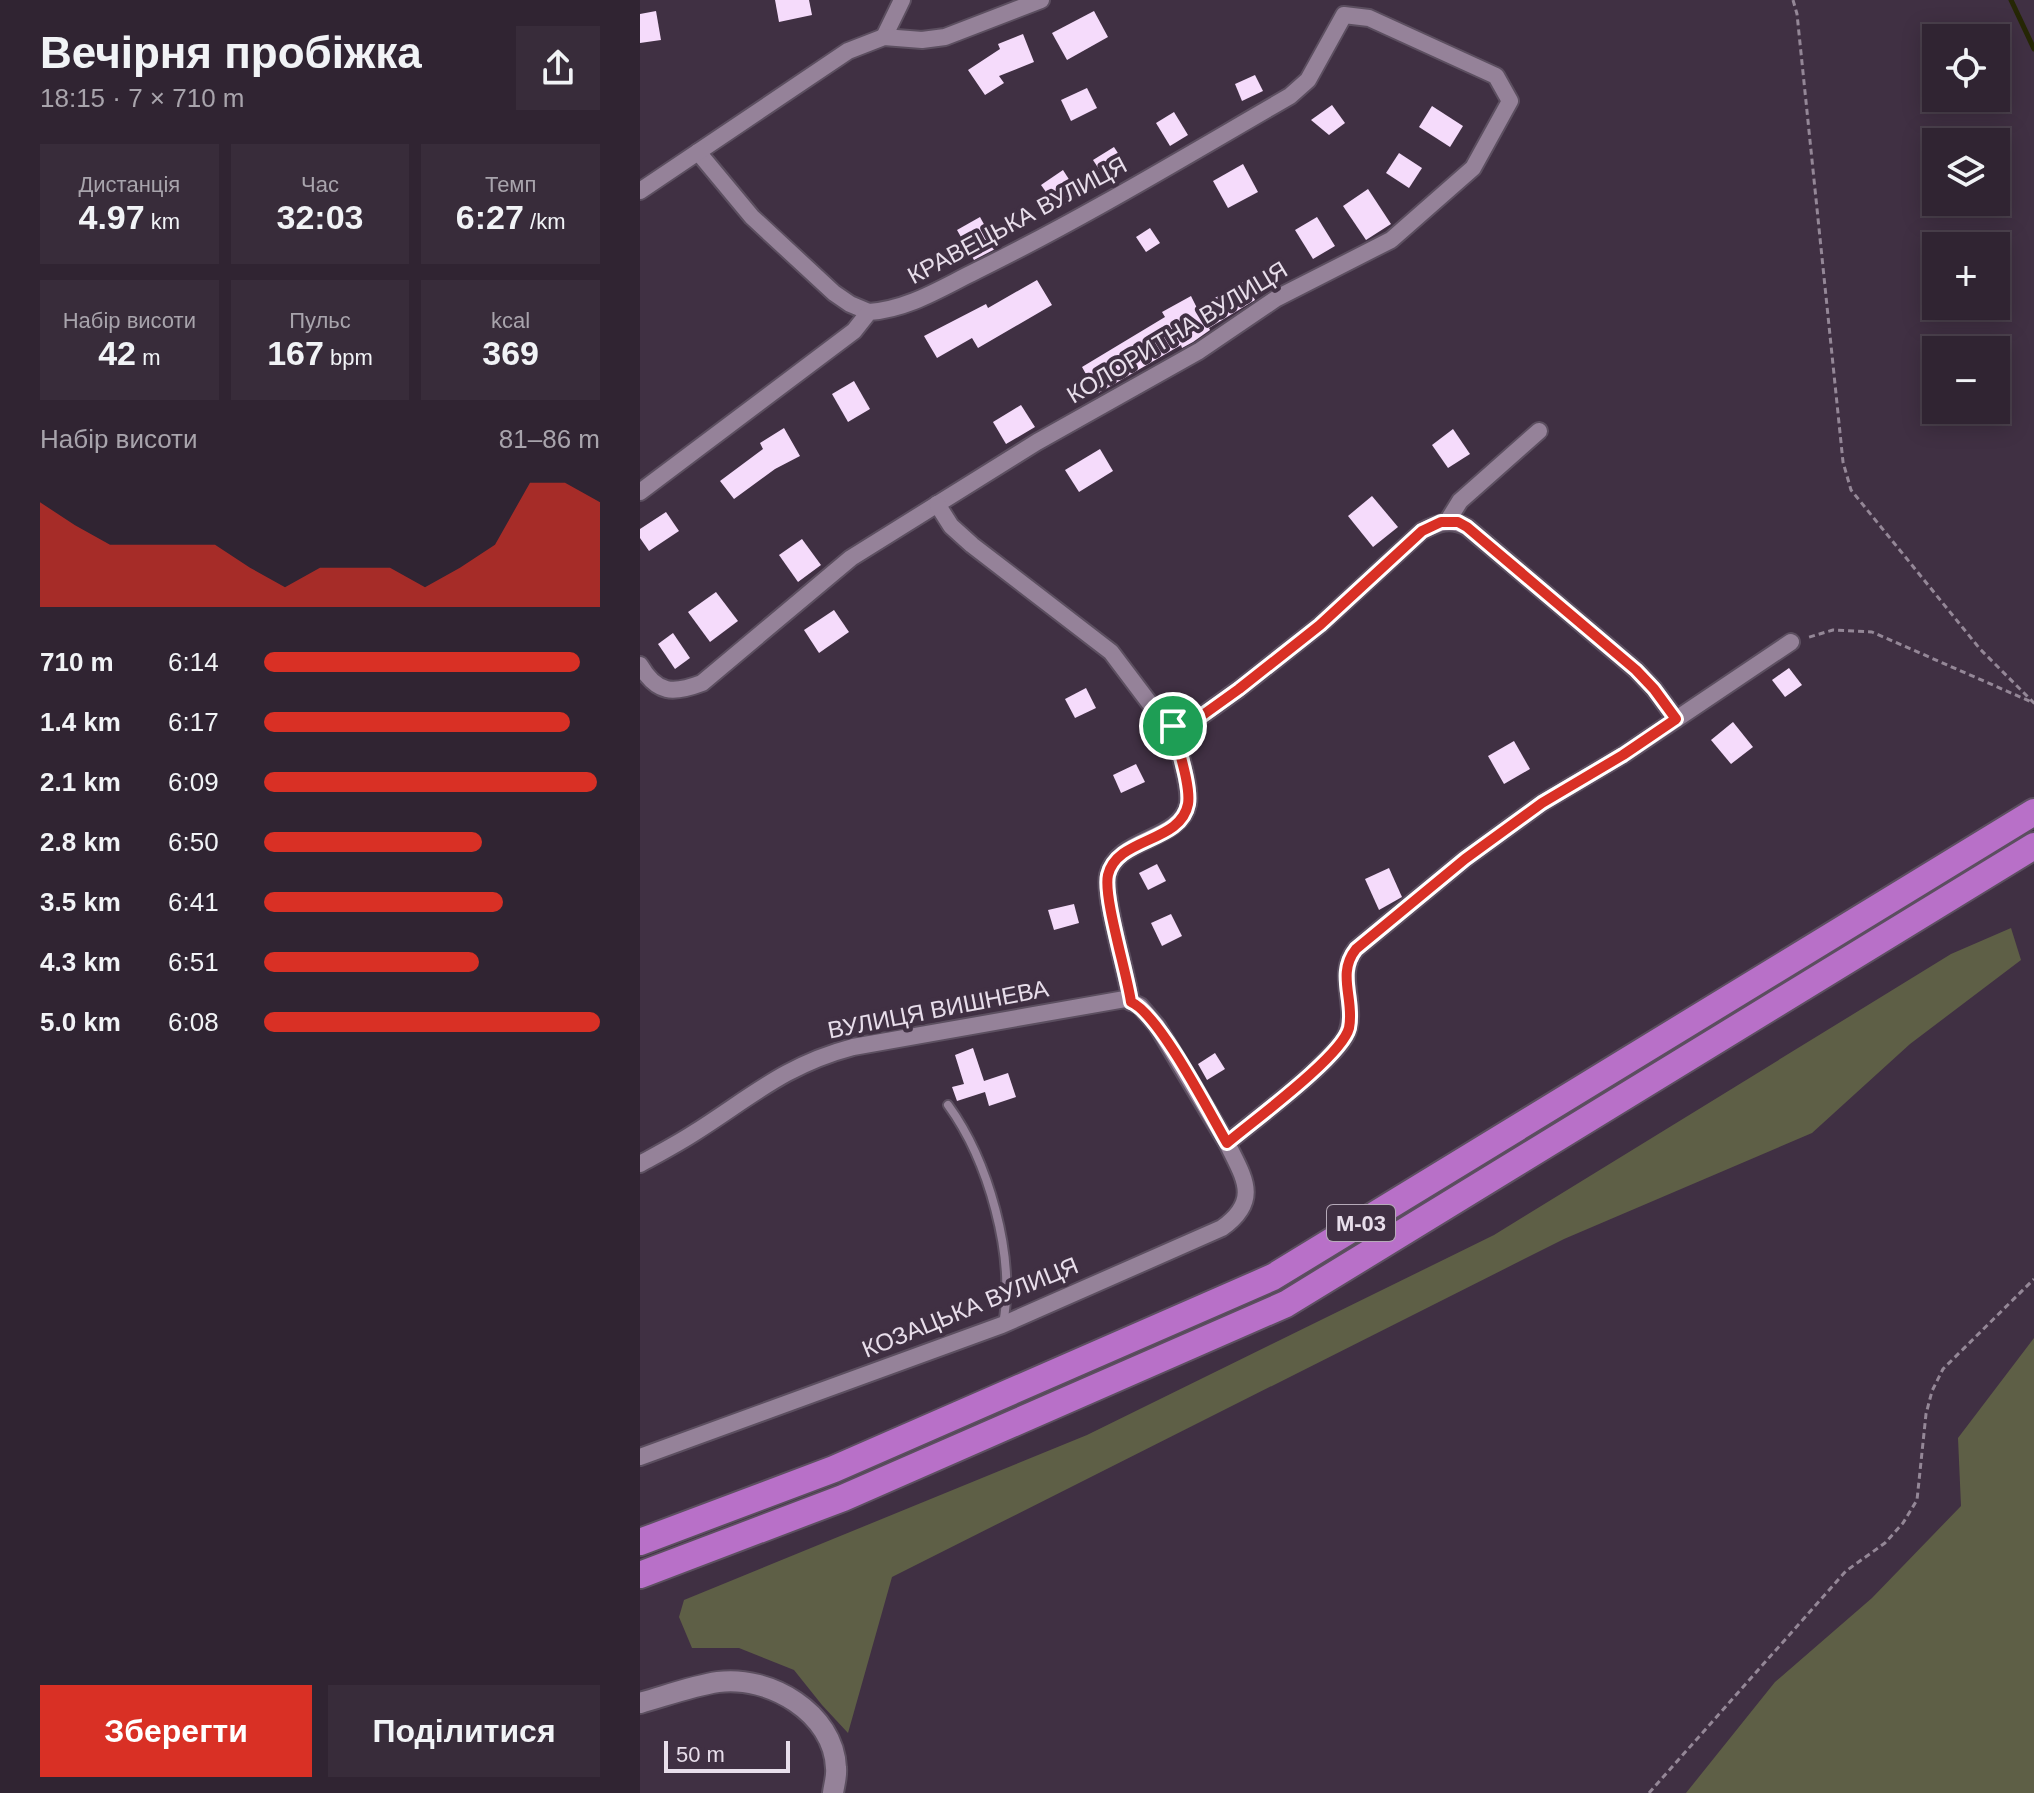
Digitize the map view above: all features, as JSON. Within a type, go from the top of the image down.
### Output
[{"type":"highway","name":"М-03","points":[[640,1542],[834,1469],[1273,1277],[2034,812]]},
{"type":"highway","name":"М-03","points":[[640,1575],[843,1498],[1286,1304],[2034,846]]},
{"type":"street","points":[[884,37],[902,0]]},
{"type":"street","points":[[640,191],[848,51],[884,37],[922,40],[945,37],[1041,0]]},
{"type":"street","name":"КОЛОРИТНА ВУЛИЦЯ","points":[[640,665],[657,687],[674,691],[702,683],[851,558],[1061,428],[1199,351],[1277,298],[1391,240],[1473,168],[1510,101],[1496,76],[1369,18],[1344,15],[1332,39]]},
{"type":"street","name":"КРАВЕЦЬКА ВУЛИЦЯ","points":[[869,312],[892,310],[914,302],[1042,239],[1290,96],[1308,80],[1332,39]]},
{"type":"street","points":[[640,492],[854,331],[869,312],[834,293],[752,217],[698,152]]},
{"type":"street","points":[[1447,522],[1460,501],[1539,431]]},
{"type":"street","points":[[937,504],[951,526],[972,545],[1111,652],[1160,717],[1173,726],[1186,727],[1239,689],[1320,625],[1422,531],[1441,522],[1458,522],[1467,527],[1636,670],[1676,719]]},
{"type":"street","points":[[1227,1143],[1325,1061],[1344,1041],[1351,1009],[1346,968],[1356,949],[1465,859],[1542,803],[1623,755],[1791,642]]},
{"type":"street","points":[[1131,1002],[1108,891],[1108,875],[1116,859],[1126,851],[1176,824],[1184,815],[1188,793],[1173,726]]},
{"type":"street","name":"ВУЛИЦЯ ВИШНЕВА","points":[[640,1164],[693,1134],[777,1076],[818,1056],[1084,1006],[1125,999],[1131,1002]]},
{"type":"street","name":"КОЗАЦЬКА ВУЛИЦЯ","points":[[640,1457],[1002,1325],[1222,1228],[1236,1217],[1245,1203],[1247,1188],[1227,1143],[1157,1026],[1140,1006],[1131,1002]]},
{"type":"street","points":[[640,1703],[720,1681],[755,1684],[786,1696],[804,1707],[819,1723],[831,1744],[837,1768],[833,1793]]},
{"type":"lane","points":[[948,1105],[962,1124],[978,1161],[1000,1233],[1008,1282],[1002,1325]]},
{"type":"path","points":[[1793,0],[1797,14],[1843,462],[1851,490],[1980,649],[2034,703]]},
{"type":"path","points":[[1791,642],[1833,630],[1872,632],[2034,703]]},
{"type":"path","points":[[1649,1793],[1846,1571],[1885,1543],[1903,1523],[1917,1500],[1926,1414],[1932,1391],[1943,1369],[2034,1279]]},
{"type":"green space","points":[[2011,928],[2021,960],[1910,1044],[1812,1133],[1564,1239],[892,1577],[848,1733],[794,1670],[739,1648],[692,1648],[679,1617],[684,1600],[1087,1435],[1494,1235],[1951,954]]},
{"type":"green space","points":[[2034,1338],[2034,1793],[1686,1793],[1775,1682],[1872,1598],[1961,1506],[1958,1438]]},
{"type":"building","points":[[775,0],[809,0],[812,15],[779,22]]},
{"type":"building","points":[[656,11],[661,40],[640,43],[640,14]]},
{"type":"building","points":[[1094,11],[1108,37],[1067,60],[1052,33]]},
{"type":"building","points":[[1023,34],[1034,62],[999,76],[1004,83],[985,95],[968,70],[1000,49],[998,44]]},
{"type":"building","points":[[1255,75],[1263,91],[1242,101],[1235,84]]},
{"type":"building","points":[[1087,88],[1097,108],[1071,121],[1061,100]]},
{"type":"building","points":[[1332,105],[1345,123],[1329,135],[1311,120]]},
{"type":"building","points":[[1432,106],[1463,126],[1450,147],[1419,127]]},
{"type":"building","points":[[1174,112],[1188,135],[1170,146],[1156,123]]},
{"type":"building","points":[[1114,147],[1127,167],[1106,180],[1093,160]]},
{"type":"building","points":[[1399,153],[1422,168],[1409,188],[1386,173]]},
{"type":"building","points":[[1243,164],[1258,192],[1228,208],[1213,181]]},
{"type":"building","points":[[1063,170],[1079,195],[1058,209],[1041,185]]},
{"type":"building","points":[[1368,189],[1391,224],[1366,240],[1343,206]]},
{"type":"building","points":[[980,217],[997,248],[974,260],[957,230]]},
{"type":"building","points":[[1317,217],[1335,246],[1313,259],[1295,230]]},
{"type":"building","points":[[1150,228],[1160,243],[1146,252],[1136,237]]},
{"type":"building","points":[[1037,280],[1052,305],[978,348],[972,338],[937,358],[924,336],[986,304],[988,308]]},
{"type":"building","points":[[1245,281],[1255,300],[1209,328],[1193,342],[1182,348],[1181,345],[1097,394],[1082,367],[1165,317],[1162,312],[1191,296],[1197,308]]},
{"type":"building","points":[[854,381],[870,409],[848,422],[832,394]]},
{"type":"building","points":[[1021,405],[1035,427],[1006,444],[993,422]]},
{"type":"building","points":[[784,428],[800,456],[775,469],[734,499],[720,481],[763,449],[760,443]]},
{"type":"building","points":[[1453,429],[1470,454],[1448,468],[1432,445]]},
{"type":"building","points":[[1100,449],[1113,471],[1079,492],[1065,470]]},
{"type":"building","points":[[1372,496],[1398,527],[1373,547],[1348,516]]},
{"type":"building","points":[[666,512],[679,531],[649,551],[640,538],[640,529]]},
{"type":"building","points":[[802,539],[821,565],[798,582],[779,555]]},
{"type":"building","points":[[716,592],[738,621],[710,642],[688,612]]},
{"type":"building","points":[[834,610],[849,632],[819,653],[804,630]]},
{"type":"building","points":[[673,633],[690,658],[675,669],[658,644]]},
{"type":"building","points":[[1789,668],[1802,685],[1785,697],[1772,680]]},
{"type":"building","points":[[1086,688],[1096,708],[1075,718],[1065,699]]},
{"type":"building","points":[[1733,722],[1753,747],[1731,764],[1711,740]]},
{"type":"building","points":[[1514,741],[1530,769],[1504,784],[1488,756]]},
{"type":"building","points":[[1136,764],[1145,782],[1121,793],[1113,775]]},
{"type":"building","points":[[1157,864],[1166,881],[1148,890],[1139,873]]},
{"type":"building","points":[[1389,868],[1402,897],[1379,910],[1365,879]]},
{"type":"building","points":[[1074,904],[1079,923],[1054,930],[1048,910]]},
{"type":"building","points":[[1171,914],[1182,936],[1162,946],[1151,923]]},
{"type":"building","points":[[973,1048],[984,1081],[1008,1073],[1016,1097],[989,1106],[985,1092],[957,1101],[952,1087],[964,1084],[955,1055]]},
{"type":"building","points":[[1215,1053],[1225,1069],[1207,1080],[1198,1064]]},
{"type":"waterway","points":[[2011,0],[2034,49]]},
{"type":"route","points":[[1441,522],[1458,522],[1467,527],[1636,670],[1676,719],[1542,803],[1465,859],[1356,949],[1346,968],[1351,1009],[1344,1041],[1325,1061],[1227,1143],[1157,1026],[1140,1006],[1131,1002],[1108,891],[1108,875],[1116,859],[1176,824],[1184,815],[1188,793],[1173,726],[1186,727],[1239,689],[1320,625],[1422,531],[1441,522]]}]
